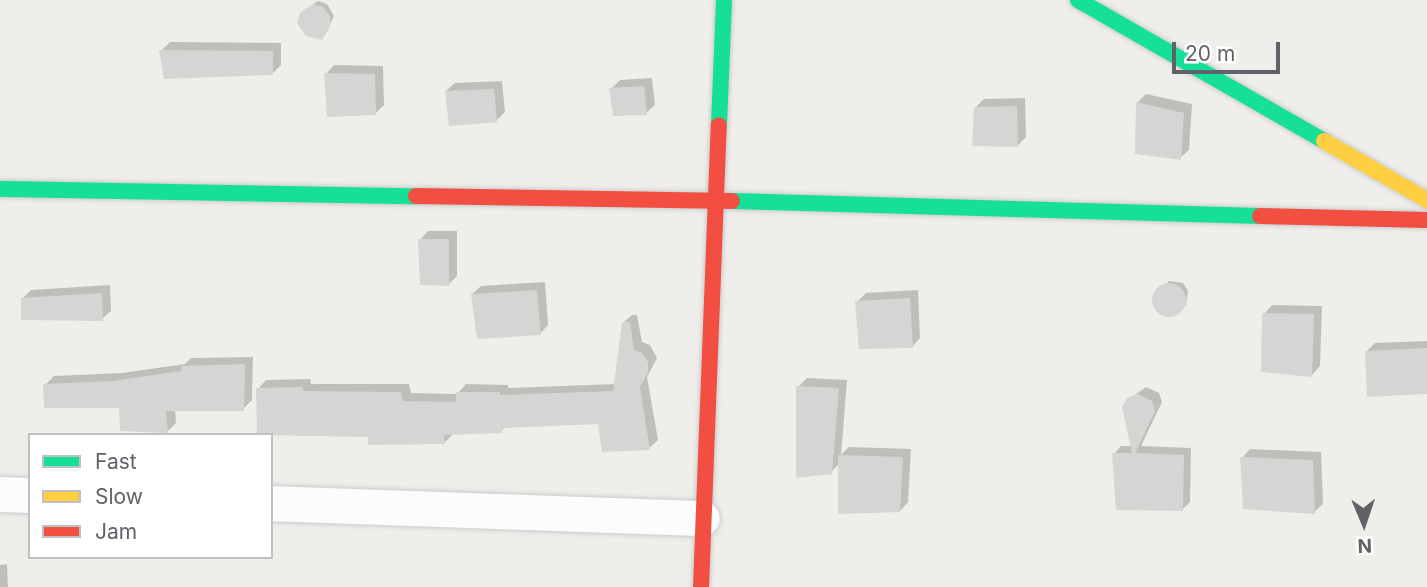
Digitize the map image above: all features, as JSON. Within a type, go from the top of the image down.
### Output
[{"type":"street","points":[[701,587],[724,0]]},
{"type":"street","points":[[1079,0],[1427,200]]},
{"type":"street","points":[[0,189],[716,201],[1427,219]]},
{"type":"street","points":[[0,494],[28,495]]},
{"type":"street","points":[[273,503],[702,518]]},
{"type":"building","points":[[313,4],[323,7],[330,16],[330,27],[322,40],[306,36],[297,23],[300,13]]},
{"type":"building","points":[[159,50],[273,51],[273,75],[164,79]]},
{"type":"building","points":[[324,73],[375,74],[376,115],[327,117]]},
{"type":"building","points":[[644,86],[647,115],[613,116],[609,88]]},
{"type":"building","points":[[494,89],[497,122],[449,126],[445,91]]},
{"type":"building","points":[[1136,102],[1184,113],[1181,160],[1135,154]]},
{"type":"building","points":[[1017,106],[1018,147],[972,146],[974,107]]},
{"type":"building","points":[[418,239],[449,239],[449,286],[420,285]]},
{"type":"building","points":[[1169,283],[1181,288],[1186,300],[1181,312],[1169,317],[1157,312],[1152,300],[1157,288]]},
{"type":"building","points":[[537,290],[541,335],[477,339],[471,294]]},
{"type":"building","points":[[102,293],[103,321],[21,320],[21,298]]},
{"type":"building","points":[[910,298],[913,348],[859,349],[855,301]]},
{"type":"building","points":[[1262,313],[1314,314],[1312,377],[1261,372]]},
{"type":"building","points":[[622,322],[630,322],[634,350],[642,353],[648,362],[648,373],[640,387],[650,450],[602,452],[598,424],[502,428],[502,433],[444,435],[445,444],[368,445],[368,437],[257,433],[256,388],[303,387],[303,391],[401,392],[403,401],[456,402],[456,392],[500,392],[500,395],[613,391]]},
{"type":"building","points":[[1427,348],[1427,394],[1367,397],[1365,351]]},
{"type":"building","points":[[245,364],[244,411],[166,411],[168,433],[120,431],[119,408],[44,408],[43,384],[113,381],[181,371],[181,366]]},
{"type":"building","points":[[796,386],[839,388],[832,474],[796,478]]},
{"type":"building","points":[[1137,394],[1152,401],[1155,411],[1135,453],[1184,455],[1183,511],[1116,510],[1112,453],[1132,453],[1122,407],[1127,398]]},
{"type":"building","points":[[838,455],[903,457],[900,512],[838,514]]},
{"type":"building","points":[[1240,457],[1313,460],[1315,514],[1243,509]]},
{"type":"traffic: fast","points":[[719,125],[724,0]]},
{"type":"traffic: fast","points":[[1078,0],[1324,141]]},
{"type":"traffic: fast","points":[[0,189],[416,196]]},
{"type":"traffic: fast","points":[[732,201],[1260,216]]},
{"type":"traffic: slow","points":[[1324,141],[1427,200]]},
{"type":"traffic: jam","points":[[701,587],[719,125]]},
{"type":"traffic: jam","points":[[416,196],[732,201]]},
{"type":"traffic: jam","points":[[1260,216],[1427,220]]}]
